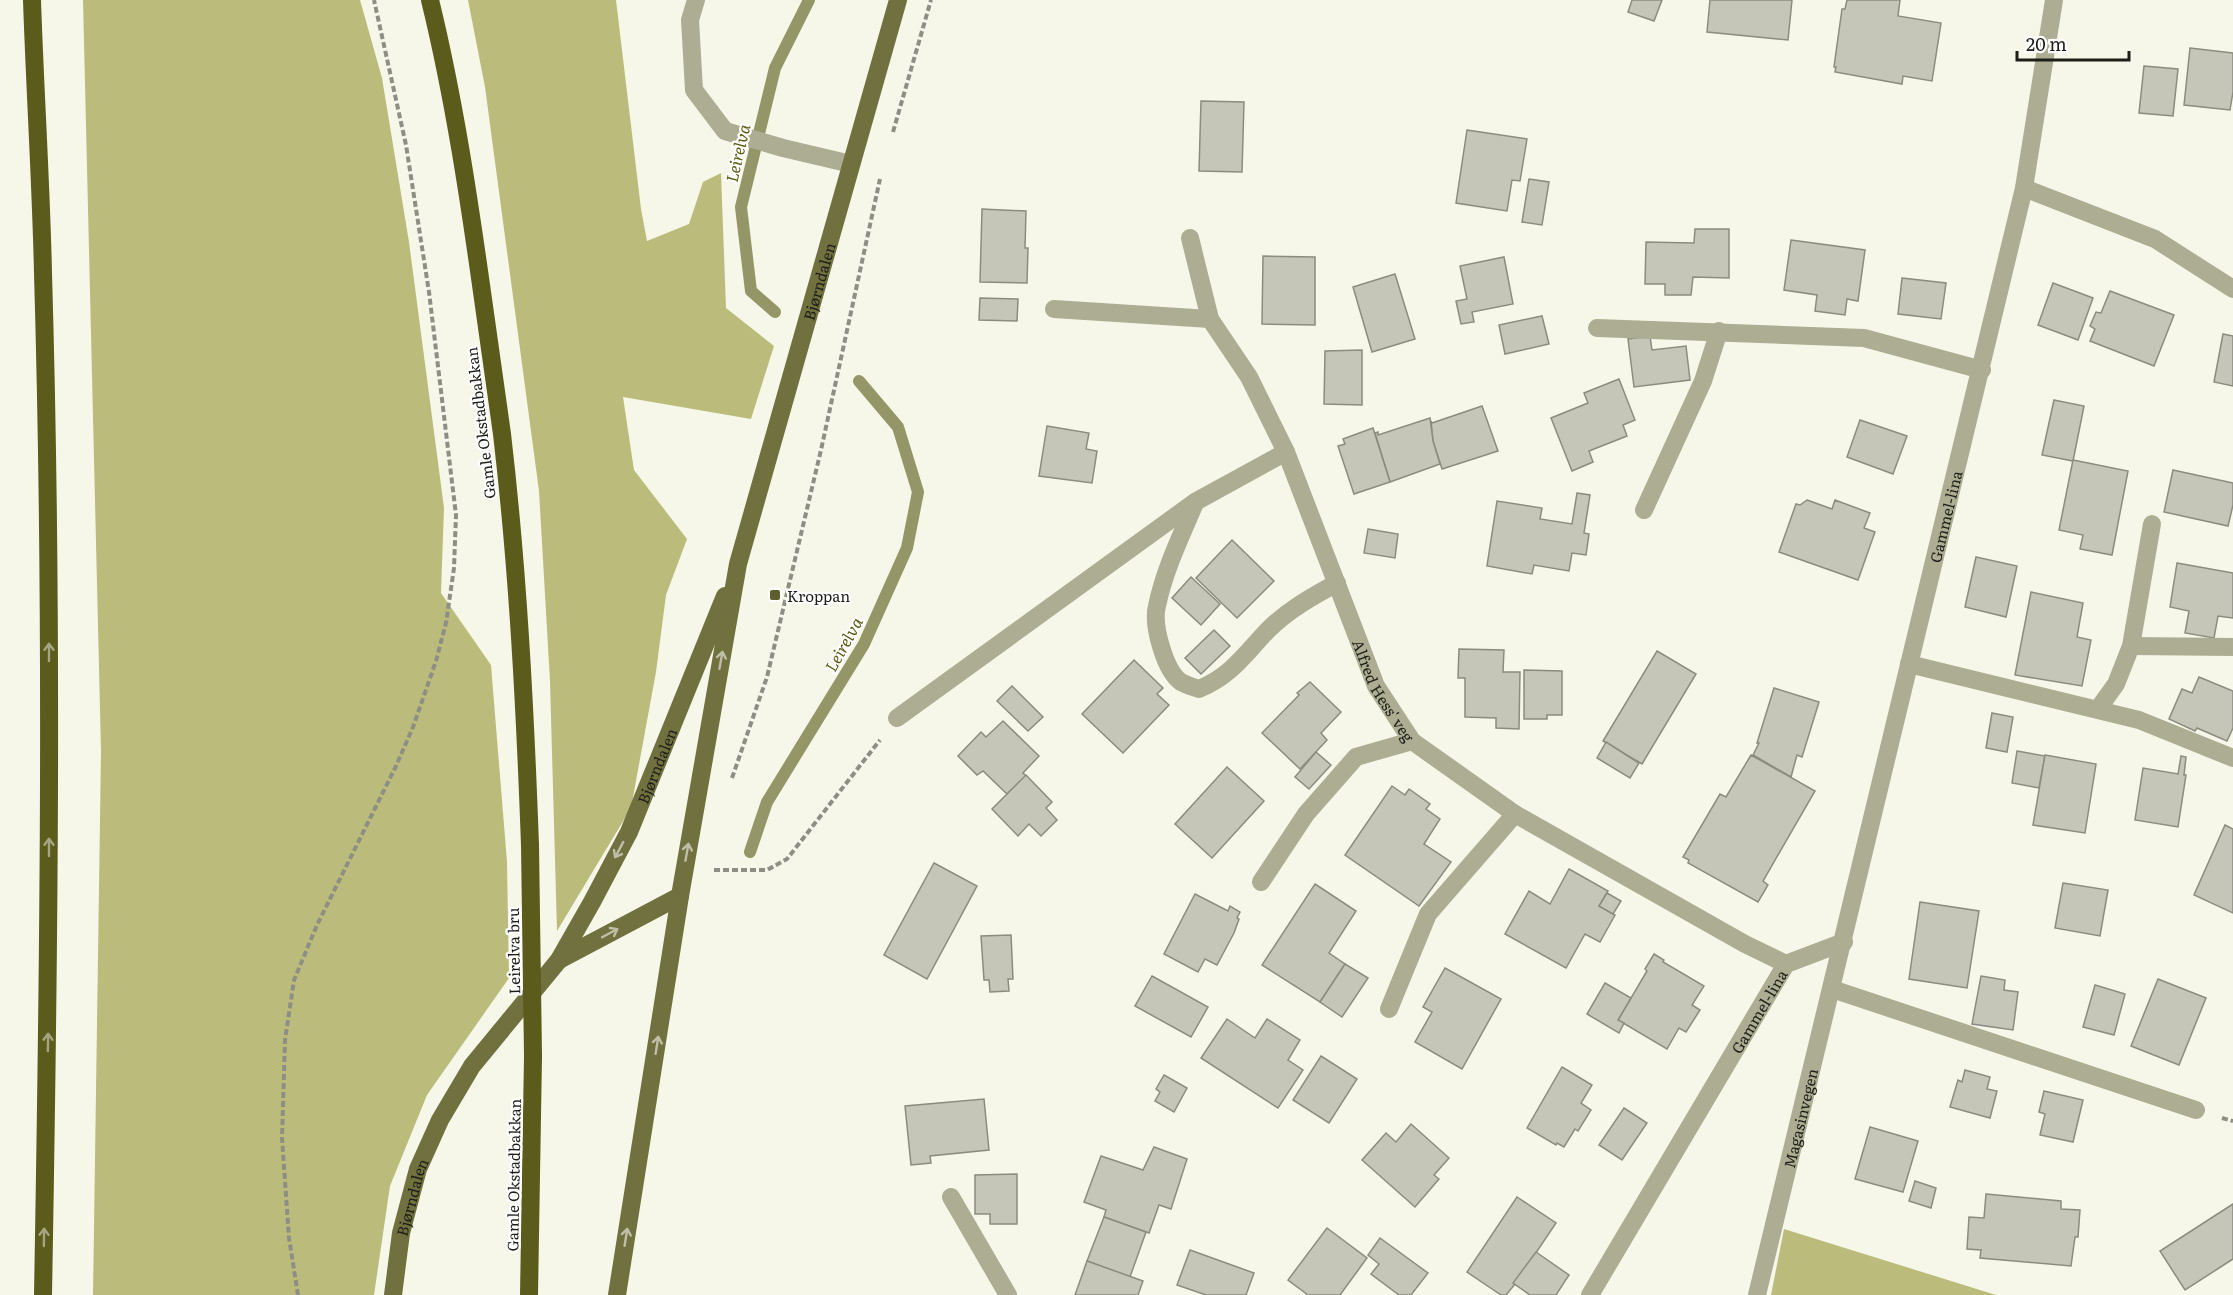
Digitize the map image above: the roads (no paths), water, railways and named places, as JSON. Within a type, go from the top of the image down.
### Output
[{"type":"highway","points":[[32,0],[43,273],[49,652],[49,992],[44,1295]]},
{"type":"highway","name":"Gamle Okstadbakkan","points":[[430,0],[445,68],[474,232],[502,435],[527,753],[530,845]]},
{"type":"highway","name":"Leirelva bru","points":[[530,845],[533,1056]]},
{"type":"highway","name":"Gamle Okstadbakkan","points":[[529,1295],[533,1056]]},
{"type":"main road","name":"Bjørndalen","points":[[617,1295],[680,896],[738,564],[898,0]]},
{"type":"main road","name":"Bjørndalen","points":[[393,1295],[401,1233],[418,1169],[440,1120],[472,1066],[559,960],[629,832],[738,564]]},
{"type":"main road","name":"Bjørndalen","points":[[559,960],[680,896]]},
{"type":"street","points":[[696,0],[690,20],[694,90],[724,131],[851,164]]},
{"type":"street","name":"Gammel-lina","points":[[1590,1295],[1785,964],[1844,942],[2024,188],[2054,0]]},
{"type":"street","points":[[2024,188],[2155,239],[2233,289]]},
{"type":"street","name":"Alfred Hess' veg","points":[[1190,238],[1210,319],[1249,377],[1286,452],[1376,686],[1412,741],[1515,814],[1745,944],[1785,964]]},
{"type":"street","points":[[1054,309],[1210,319]]},
{"type":"street","points":[[1597,328],[1864,338],[1982,370]]},
{"type":"street","points":[[1644,510],[1703,381],[1719,331]]},
{"type":"street","points":[[897,718],[1195,502],[1286,452]]},
{"type":"street","points":[[1195,502],[1166,575],[1156,609],[1160,644],[1166,661],[1180,682],[1198,689],[1218,681],[1270,628],[1309,598],[1337,583]]},
{"type":"street","points":[[2098,709],[2116,684],[2131,646],[2152,524]]},
{"type":"street","points":[[2131,646],[2233,646]]},
{"type":"street","points":[[1910,664],[2139,720],[2233,758]]},
{"type":"street","points":[[1261,882],[1306,814],[1356,758],[1412,741]]},
{"type":"street","points":[[1389,1009],[1428,914],[1515,814]]},
{"type":"street","name":"Magasinvegen","points":[[1757,1295],[1844,942]]},
{"type":"street","points":[[1832,989],[2196,1110]]},
{"type":"street","points":[[951,1197],[1008,1295]]},
{"type":"waterway","name":"Leirelva","points":[[775,312],[751,291],[741,207],[775,68],[809,0]]},
{"type":"waterway","name":"Leirelva","points":[[750,852],[767,802],[864,644],[907,548],[918,492],[898,427],[859,381]]},
{"type":"place","name":"Kroppan","points":[[775,595]]}]
